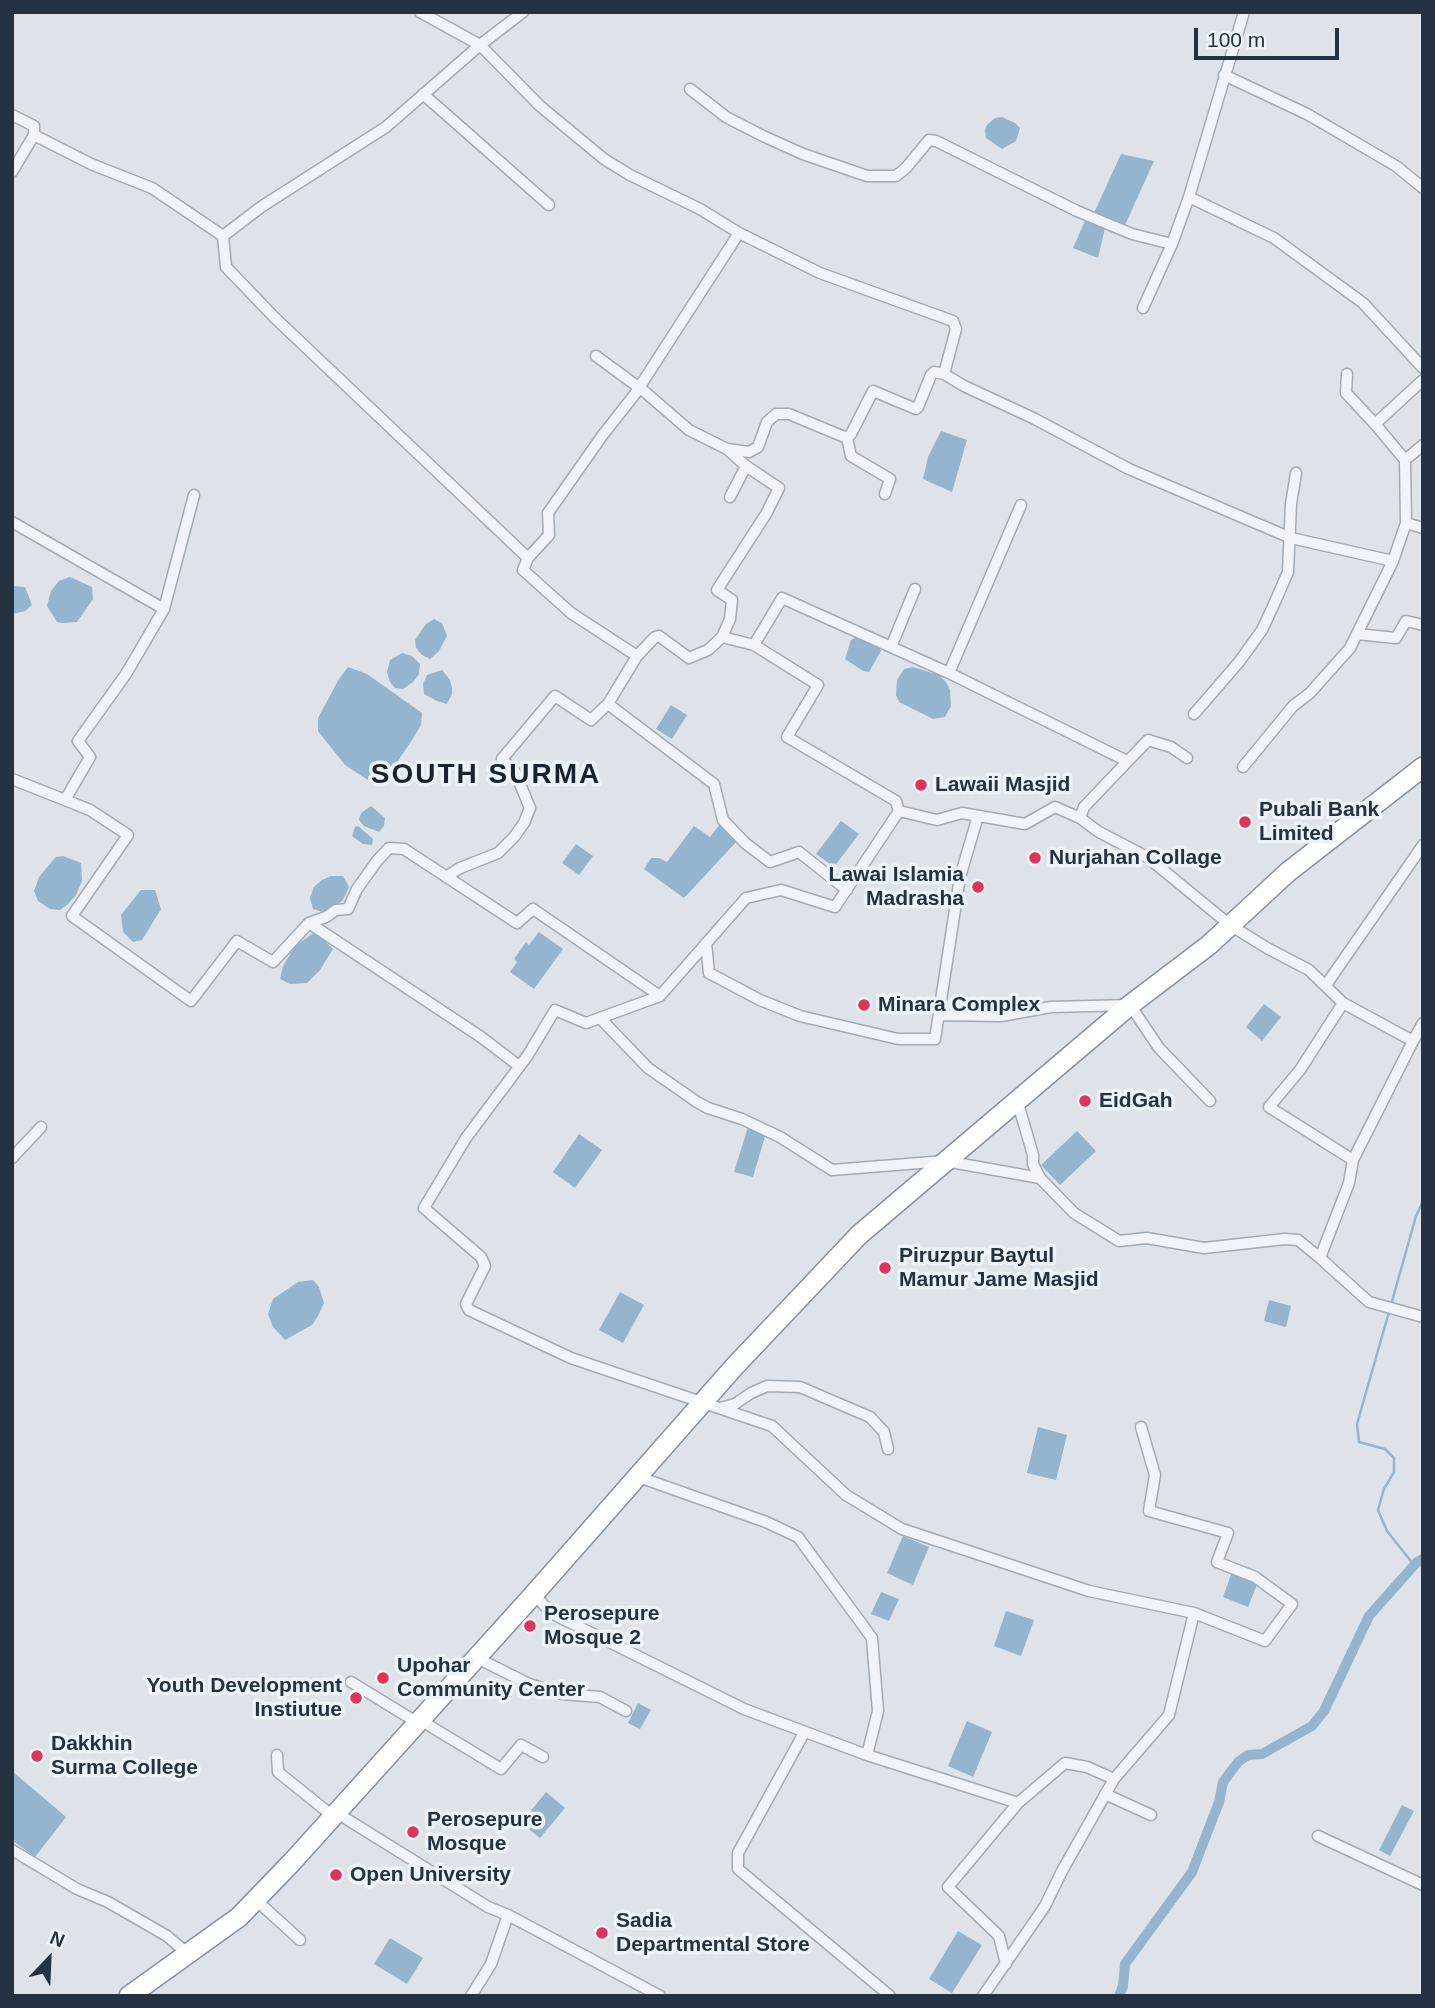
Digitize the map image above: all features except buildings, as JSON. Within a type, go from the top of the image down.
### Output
[{"type":"highway","points":[[127,1995],[239,1917],[256,1900],[477,1658],[636,1476],[711,1405],[859,1235],[1130,1005],[1230,925],[1288,872],[1423,767]]},
{"type":"street","points":[[420,12],[480,45],[540,106],[604,159],[700,209],[739,233],[820,273],[953,321],[956,328],[944,374]]},
{"type":"street","points":[[223,236],[261,207],[386,127],[480,45],[523,12]]},
{"type":"street","points":[[1143,308],[1172,244],[1189,197],[1244,12]]},
{"type":"street","points":[[1224,75],[1307,114],[1396,166],[1423,188]]},
{"type":"street","points":[[690,89],[726,117],[763,136],[803,154],[867,176],[896,176],[929,140],[936,141],[1077,211],[1132,234],[1172,244]]},
{"type":"street","points":[[423,94],[550,205]]},
{"type":"street","points":[[12,115],[34,126],[34,135],[12,172]]},
{"type":"street","points":[[34,135],[91,164],[152,188],[223,236]]},
{"type":"street","points":[[1189,197],[1275,238],[1286,246],[1363,303],[1423,368]]},
{"type":"street","points":[[637,656],[571,613],[523,570],[528,558],[548,535],[548,513],[601,436],[639,388],[739,233]]},
{"type":"street","points":[[223,236],[226,267],[274,317],[528,558]]},
{"type":"street","points":[[446,877],[460,867],[498,853],[524,823],[530,808],[515,772],[502,759],[555,696],[590,720],[608,704],[637,656],[657,636],[689,658],[708,650],[722,637],[730,619],[732,600],[717,590],[766,514],[779,488],[746,466],[727,449],[689,430],[596,356]]},
{"type":"street","points":[[885,494],[890,479],[851,456],[847,438],[873,391],[916,409],[934,372],[944,374],[1129,470],[1291,538],[1393,561]]},
{"type":"street","points":[[1243,767],[1293,706],[1310,693],[1350,648],[1393,561],[1406,523],[1405,460],[1346,393],[1347,374]]},
{"type":"street","points":[[1375,424],[1423,380]]},
{"type":"street","points":[[727,449],[749,452],[758,447],[767,422],[776,414],[789,414],[847,438]]},
{"type":"street","points":[[1405,460],[1421,449]]},
{"type":"street","points":[[730,498],[746,466]]},
{"type":"street","points":[[1194,714],[1239,663],[1262,630],[1288,572],[1296,473]]},
{"type":"street","points":[[65,800],[90,757],[78,741],[126,674],[164,609],[194,495]]},
{"type":"street","points":[[949,673],[1021,505]]},
{"type":"street","points":[[12,522],[164,609]]},
{"type":"street","points":[[1406,523],[1423,528]]},
{"type":"street","points":[[891,647],[915,589]]},
{"type":"street","points":[[754,645],[782,598],[949,673],[1127,761]]},
{"type":"street","points":[[1357,634],[1395,638],[1406,621],[1423,625]]},
{"type":"street","points":[[722,637],[754,645],[818,685],[787,737],[896,801],[900,811]]},
{"type":"street","points":[[608,704],[714,783],[723,820],[745,843],[770,862],[799,852],[847,890]]},
{"type":"street","points":[[1080,818],[1084,807],[1148,740],[1171,747],[1187,758]]},
{"type":"street","points":[[12,779],[90,810],[128,835],[72,916],[191,1001],[237,941],[273,962],[309,923],[336,910],[348,909],[356,889],[389,848],[404,849],[517,923],[533,909],[660,996]]},
{"type":"street","points":[[900,811],[937,820],[962,813],[1026,824],[1055,807],[1080,818],[1099,832],[1147,857],[1230,925],[1266,948],[1310,970],[1343,1003],[1413,1041]]},
{"type":"street","points":[[900,811],[835,907],[781,890],[746,898],[660,996],[586,1023],[555,1010],[519,1066],[466,1138],[424,1208],[481,1257],[485,1266],[466,1304],[469,1311],[571,1358],[772,1426],[846,1495],[902,1529],[1089,1591],[1194,1614],[1265,1641],[1292,1604],[1255,1577],[1217,1562],[1228,1533],[1149,1511],[1155,1475],[1141,1427]]},
{"type":"street","points":[[706,943],[709,973],[760,1000],[800,1016],[898,1039],[935,1039],[960,877],[978,816]]},
{"type":"street","points":[[1326,985],[1423,845]]},
{"type":"street","points":[[309,923],[481,1037],[519,1066]]},
{"type":"street","points":[[1343,1003],[1300,1070],[1269,1107],[1353,1160]]},
{"type":"street","points":[[940,1015],[1000,1016],[1051,1007],[1130,1005],[1159,1048],[1210,1101]]},
{"type":"street","points":[[600,1018],[648,1068],[697,1102],[780,1137],[832,1170],[945,1161],[1040,1178]]},
{"type":"street","points":[[1320,1258],[1349,1183],[1353,1160],[1423,1023]]},
{"type":"street","points":[[1017,1100],[1033,1155],[1033,1164],[1040,1178],[1074,1213],[1119,1241],[1147,1238],[1204,1248],[1298,1240],[1369,1302],[1423,1317]]},
{"type":"street","points":[[12,1158],[41,1127]]},
{"type":"street","points":[[711,1405],[734,1404],[767,1386],[800,1387],[870,1417],[884,1432],[888,1449]]},
{"type":"street","points":[[636,1476],[766,1522],[798,1537],[873,1638],[878,1711],[867,1755]]},
{"type":"street","points":[[534,1594],[551,1613],[744,1709],[867,1755],[1018,1803]]},
{"type":"street","points":[[983,1996],[1045,1906],[1114,1779],[1169,1715],[1194,1614]]},
{"type":"street","points":[[477,1658],[529,1684],[562,1694],[600,1698],[626,1711]]},
{"type":"street","points":[[351,1682],[501,1769],[521,1745],[543,1758]]},
{"type":"street","points":[[804,1733],[738,1853],[738,1869],[887,1995]]},
{"type":"street","points":[[277,1755],[278,1772],[335,1815],[488,1907],[660,1996]]},
{"type":"street","points":[[1006,1964],[999,1936],[948,1887],[1018,1803],[1065,1763],[1114,1779]]},
{"type":"street","points":[[1105,1794],[1151,1815]]},
{"type":"street","points":[[1318,1836],[1423,1885]]},
{"type":"street","points":[[12,1850],[77,1889],[108,1902],[167,1936],[188,1954]]},
{"type":"street","points":[[256,1900],[300,1940]]},
{"type":"street","points":[[471,1996],[491,1964],[508,1915]]},
{"type":"water","points":[[1002,117],[1020,128],[1016,141],[1002,149],[986,138],[985,130],[995,118]]},
{"type":"water","points":[[1121,154],[1154,161],[1125,225],[1094,213]]},
{"type":"water","points":[[1085,221],[1105,228],[1098,258],[1073,248]]},
{"type":"water","points":[[941,431],[967,440],[952,492],[923,479],[928,457]]},
{"type":"water","points":[[70,577],[92,587],[93,599],[77,622],[57,622],[47,606],[51,591],[59,581]]},
{"type":"water","points":[[12,586],[25,587],[32,605],[25,611],[12,614]]},
{"type":"water","points":[[434,619],[442,623],[447,636],[439,651],[430,659],[416,648],[415,640],[426,624]]},
{"type":"water","points":[[859,636],[878,646],[881,651],[869,672],[845,659],[851,640]]},
{"type":"water","points":[[402,653],[412,656],[420,664],[419,674],[403,689],[395,688],[387,672],[390,660]]},
{"type":"water","points":[[348,667],[367,674],[422,713],[421,725],[412,740],[389,774],[378,782],[368,780],[345,765],[318,731],[318,718]]},
{"type":"water","points":[[913,667],[939,675],[946,682],[950,690],[951,706],[945,717],[933,719],[899,702],[896,695],[897,680],[904,669]]},
{"type":"water","points":[[442,670],[450,680],[452,688],[447,704],[424,694],[423,684],[427,675]]},
{"type":"water","points":[[671,705],[687,715],[672,739],[656,729]]},
{"type":"water","points":[[371,806],[385,818],[384,826],[379,832],[364,826],[359,820],[361,813]]},
{"type":"water","points":[[841,821],[859,834],[834,867],[816,854]]},
{"type":"water","points":[[720,824],[739,839],[684,898],[644,869],[651,858],[667,862],[694,826],[710,837]]},
{"type":"water","points":[[358,826],[373,839],[372,845],[363,844],[352,836]]},
{"type":"water","points":[[576,844],[593,856],[579,875],[562,863]]},
{"type":"water","points":[[63,856],[81,863],[82,881],[76,895],[68,904],[60,910],[50,909],[38,901],[34,891],[39,877],[56,857]]},
{"type":"water","points":[[331,876],[343,876],[349,887],[343,900],[326,913],[313,909],[310,898],[314,887]]},
{"type":"water","points":[[141,890],[155,890],[161,909],[142,940],[133,942],[123,932],[121,915]]},
{"type":"water","points":[[315,932],[333,949],[320,970],[307,983],[290,984],[280,979],[283,966],[295,946]]},
{"type":"water","points":[[539,932],[563,949],[534,989],[510,972],[517,962],[514,959],[526,942],[529,945]]},
{"type":"water","points":[[1264,1004],[1281,1017],[1262,1041],[1246,1027]]},
{"type":"water","points":[[748,1127],[766,1133],[753,1177],[734,1172]]},
{"type":"water","points":[[1077,1131],[1096,1151],[1060,1185],[1041,1165]]},
{"type":"water","points":[[579,1134],[602,1150],[575,1188],[553,1172]]},
{"type":"water","points":[[313,1280],[319,1287],[324,1303],[318,1316],[312,1325],[285,1340],[273,1327],[268,1314],[273,1299],[298,1282]]},
{"type":"water","points":[[620,1292],[644,1305],[623,1343],[599,1330]]},
{"type":"water","points":[[1269,1300],[1291,1306],[1286,1327],[1264,1321]]},
{"type":"water","points":[[1038,1427],[1067,1435],[1056,1480],[1027,1473]]},
{"type":"water","points":[[903,1536],[929,1547],[913,1585],[887,1573]]},
{"type":"water","points":[[1232,1572],[1258,1582],[1248,1607],[1223,1597]]},
{"type":"water","points":[[881,1592],[899,1599],[889,1621],[871,1614]]},
{"type":"water","points":[[1006,1611],[1034,1620],[1021,1656],[994,1646]]},
{"type":"water","points":[[638,1703],[651,1710],[640,1729],[628,1723]]},
{"type":"water","points":[[967,1721],[992,1732],[973,1777],[948,1766]]},
{"type":"water","points":[[12,1771],[66,1817],[35,1857],[12,1840]]},
{"type":"water","points":[[546,1792],[565,1808],[540,1838],[521,1823]]},
{"type":"water","points":[[1402,1805],[1414,1811],[1390,1856],[1379,1850]]},
{"type":"water","points":[[958,1931],[982,1945],[952,1993],[929,1979]]},
{"type":"water","points":[[390,1938],[423,1958],[407,1984],[374,1964]]},
{"type":"waterway","points":[[1391,1305],[1416,1216],[1423,1201]]},
{"type":"waterway","points":[[1389,1312],[1357,1424],[1359,1442],[1385,1449],[1394,1458],[1394,1472],[1384,1489],[1378,1510],[1387,1531],[1414,1565]]},
{"type":"waterway","points":[[1119,1996],[1125,1964],[1192,1872],[1219,1802],[1223,1782],[1238,1762],[1248,1755],[1262,1754],[1312,1726],[1324,1711],[1369,1616],[1417,1562],[1423,1559]]},
{"type":"place","name":"Lawaii Masjid","points":[[921,785]]},
{"type":"place","name":"Pubali Bank Limited","points":[[1245,822]]},
{"type":"place","name":"Nurjahan Collage","points":[[1035,858]]},
{"type":"place","name":"Lawai Islamia Madrasha","points":[[978,887]]},
{"type":"place","name":"Minara Complex","points":[[864,1005]]},
{"type":"place","name":"EidGah","points":[[1085,1101]]},
{"type":"place","name":"Piruzpur Baytul Mamur Jame Masjid","points":[[885,1268]]},
{"type":"place","name":"Perosepure Mosque 2","points":[[530,1626]]},
{"type":"place","name":"Upohar Community Center","points":[[383,1678]]},
{"type":"place","name":"Youth Development Instiutue","points":[[356,1698]]},
{"type":"place","name":"Dakkhin Surma College","points":[[37,1756]]},
{"type":"place","name":"Perosepure Mosque","points":[[413,1832]]},
{"type":"place","name":"Open University","points":[[336,1875]]},
{"type":"place","name":"Sadia Departmental Store","points":[[602,1933]]},
{"type":"district","name":"SOUTH SURMA","points":[[486,775]]}]
